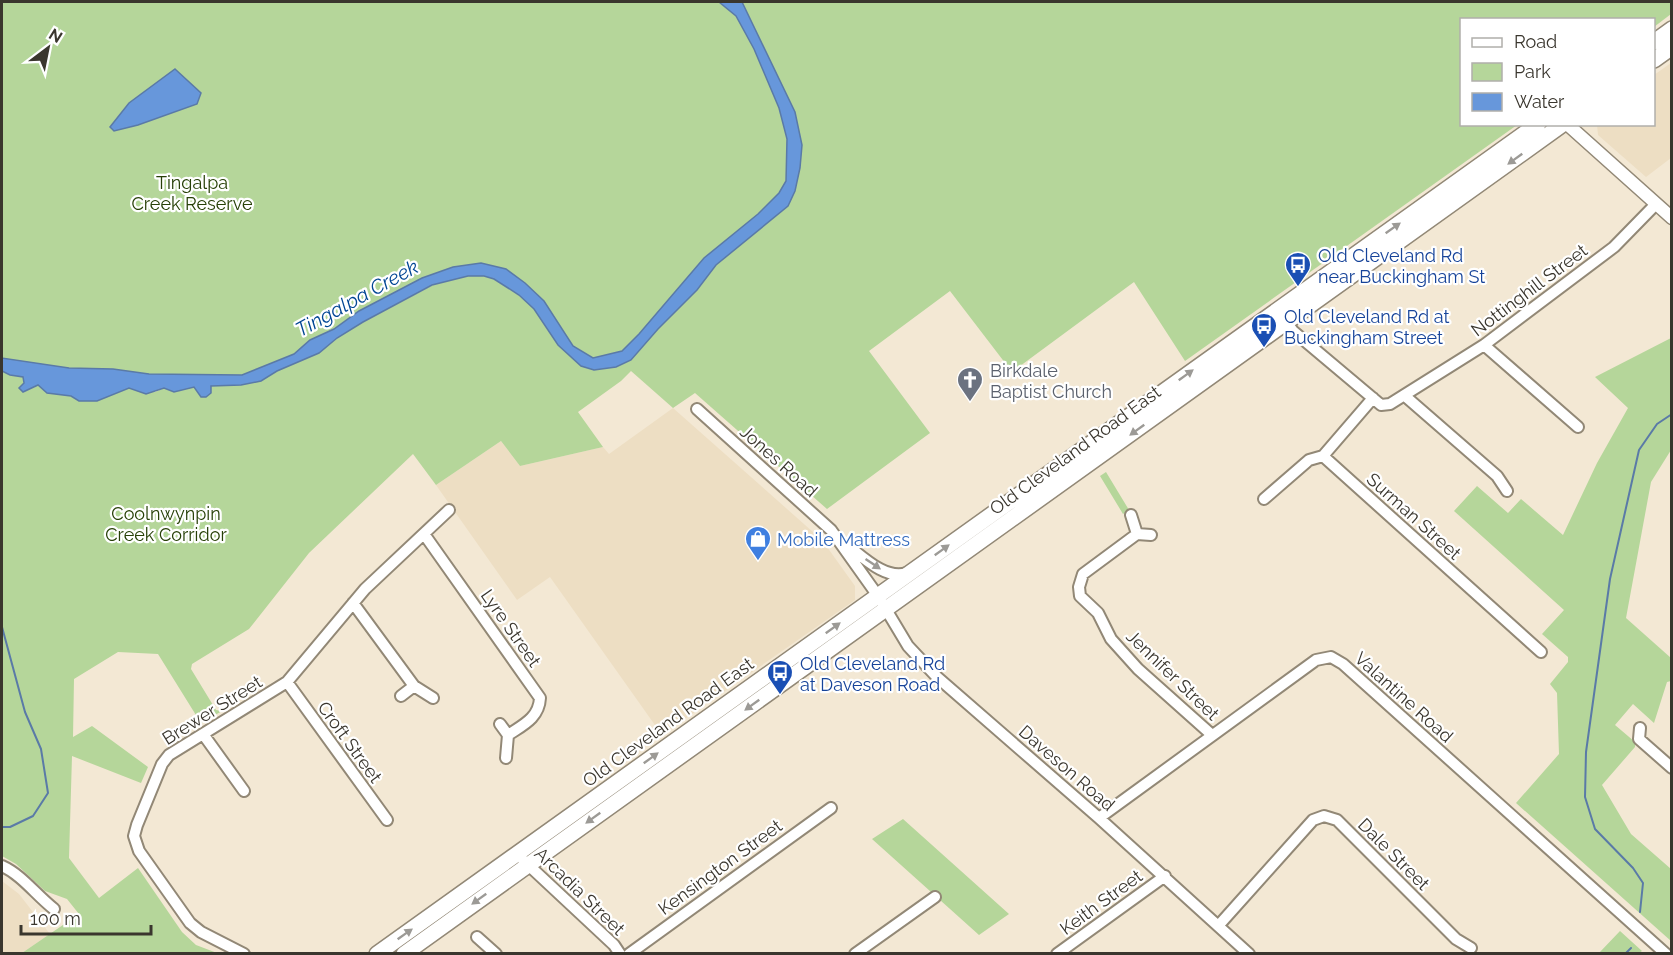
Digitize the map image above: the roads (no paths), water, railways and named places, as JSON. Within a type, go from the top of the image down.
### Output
[{"type":"main road","points":[[1655,41],[1671,29]]},
{"type":"main road","points":[[1655,59],[1671,47]]},
{"type":"main road","name":"Old Cleveland Road East","points":[[377,954],[522,859],[1282,317],[1535,126]]},
{"type":"main road","name":"Old Cleveland Road East","points":[[881,603],[912,572],[1562,126]]},
{"type":"main road","name":"Old Cleveland Road East","points":[[404,954],[522,859]]},
{"type":"street","points":[[1567,126],[1671,218]]},
{"type":"street","name":"Nottinghill Street","points":[[1377,401],[1390,404],[1484,345],[1614,247],[1656,204]]},
{"type":"street","points":[[1264,499],[1309,460],[1323,456],[1377,401],[1293,331],[1282,317]]},
{"type":"street","points":[[1484,345],[1578,427]]},
{"type":"street","points":[[1405,396],[1497,476],[1507,491]]},
{"type":"street","name":"Jones Road","points":[[697,408],[831,530],[881,603]]},
{"type":"street","name":"Surman Street","points":[[1323,456],[1541,652]]},
{"type":"street","name":"Brewer Street","points":[[244,954],[201,932],[190,923],[139,851],[134,836],[162,764],[169,755],[287,682],[365,589],[449,510]]},
{"type":"street","points":[[1131,515],[1137,534],[1151,535]]},
{"type":"street","name":"Lyre Street","points":[[424,534],[540,698],[540,706],[533,718],[508,735]]},
{"type":"street","name":"Jennifer Street","points":[[1137,534],[1083,574],[1079,587],[1080,596],[1098,613],[1111,639],[1138,669],[1212,735]]},
{"type":"street","name":"Jones Road","points":[[838,539],[889,575],[898,576],[912,572]]},
{"type":"street","points":[[353,603],[414,686],[433,698]]},
{"type":"street","name":"Daveson Road","points":[[881,603],[909,646],[937,677],[1165,876],[1250,954]]},
{"type":"street","name":"Valantine Road","points":[[1099,818],[1316,660],[1331,657],[1343,664],[1666,954]]},
{"type":"street","name":"Croft Street","points":[[287,682],[387,820]]},
{"type":"street","points":[[400,696],[414,686]]},
{"type":"street","points":[[500,724],[508,735],[506,758]]},
{"type":"street","points":[[1640,728],[1639,739],[1671,768]]},
{"type":"street","points":[[203,734],[244,791]]},
{"type":"street","name":"Kensington Street","points":[[629,954],[831,808]]},
{"type":"street","name":"Dale Street","points":[[1219,925],[1313,820],[1324,816],[1337,820],[1456,939],[1471,948]]},
{"type":"street","name":"Arcadia Street","points":[[522,859],[614,945],[620,954]]},
{"type":"street","points":[[2,866],[23,880],[54,909]]},
{"type":"street","name":"Keith Street","points":[[1057,954],[1165,876]]},
{"type":"street","points":[[855,954],[935,897]]},
{"type":"street","points":[[477,937],[496,954]]},
{"type":"water","name":"Tingalpa Creek","points":[[719,2],[742,2],[795,112],[802,145],[795,191],[788,206],[716,265],[697,290],[631,360],[616,367],[594,370],[581,366],[558,345],[534,309],[519,295],[494,279],[484,276],[468,276],[432,285],[363,322],[337,338],[319,353],[277,371],[261,381],[241,385],[211,386],[211,393],[206,397],[201,397],[194,387],[174,392],[164,388],[146,394],[129,388],[97,401],[79,401],[71,396],[47,393],[38,385],[23,392],[19,388],[24,383],[23,377],[2,371],[2,358],[69,368],[113,369],[149,374],[242,375],[294,354],[310,340],[334,329],[359,311],[422,278],[453,267],[481,263],[506,269],[525,283],[544,301],[573,346],[593,358],[622,351],[704,258],[758,214],[779,193],[786,181],[787,139],[779,108],[754,49],[736,16]]},
{"type":"water","points":[[175,69],[201,93],[197,104],[138,125],[114,131],[110,127],[129,103]]},
{"type":"waterway","points":[[1640,912],[1643,883],[1633,868],[1595,829],[1585,797],[1586,752],[1610,579],[1639,450],[1657,424],[1672,414]]},
{"type":"waterway","points":[[2,627],[25,712],[41,749],[48,793],[33,816],[10,827],[2,827]]},
{"type":"waterway","points":[[1625,954],[1631,948]]},
{"type":"place","name":"Old Cleveland Rd near Buckingham St","points":[[1298,288]]},
{"type":"place","name":"Old Cleveland Rd at Buckingham Street","points":[[1264,349]]},
{"type":"place","name":"Birkdale Baptist Church","points":[[970,403]]},
{"type":"place","name":"Mobile Mattress","points":[[758,562]]},
{"type":"place","name":"Old Cleveland Rd at Daveson Road","points":[[780,696]]},
{"type":"park label","name":"Tingalpa Creek Reserve","points":[[192,192]]},
{"type":"park label","name":"Coolnwynpin Creek Corridor","points":[[166,523]]}]
